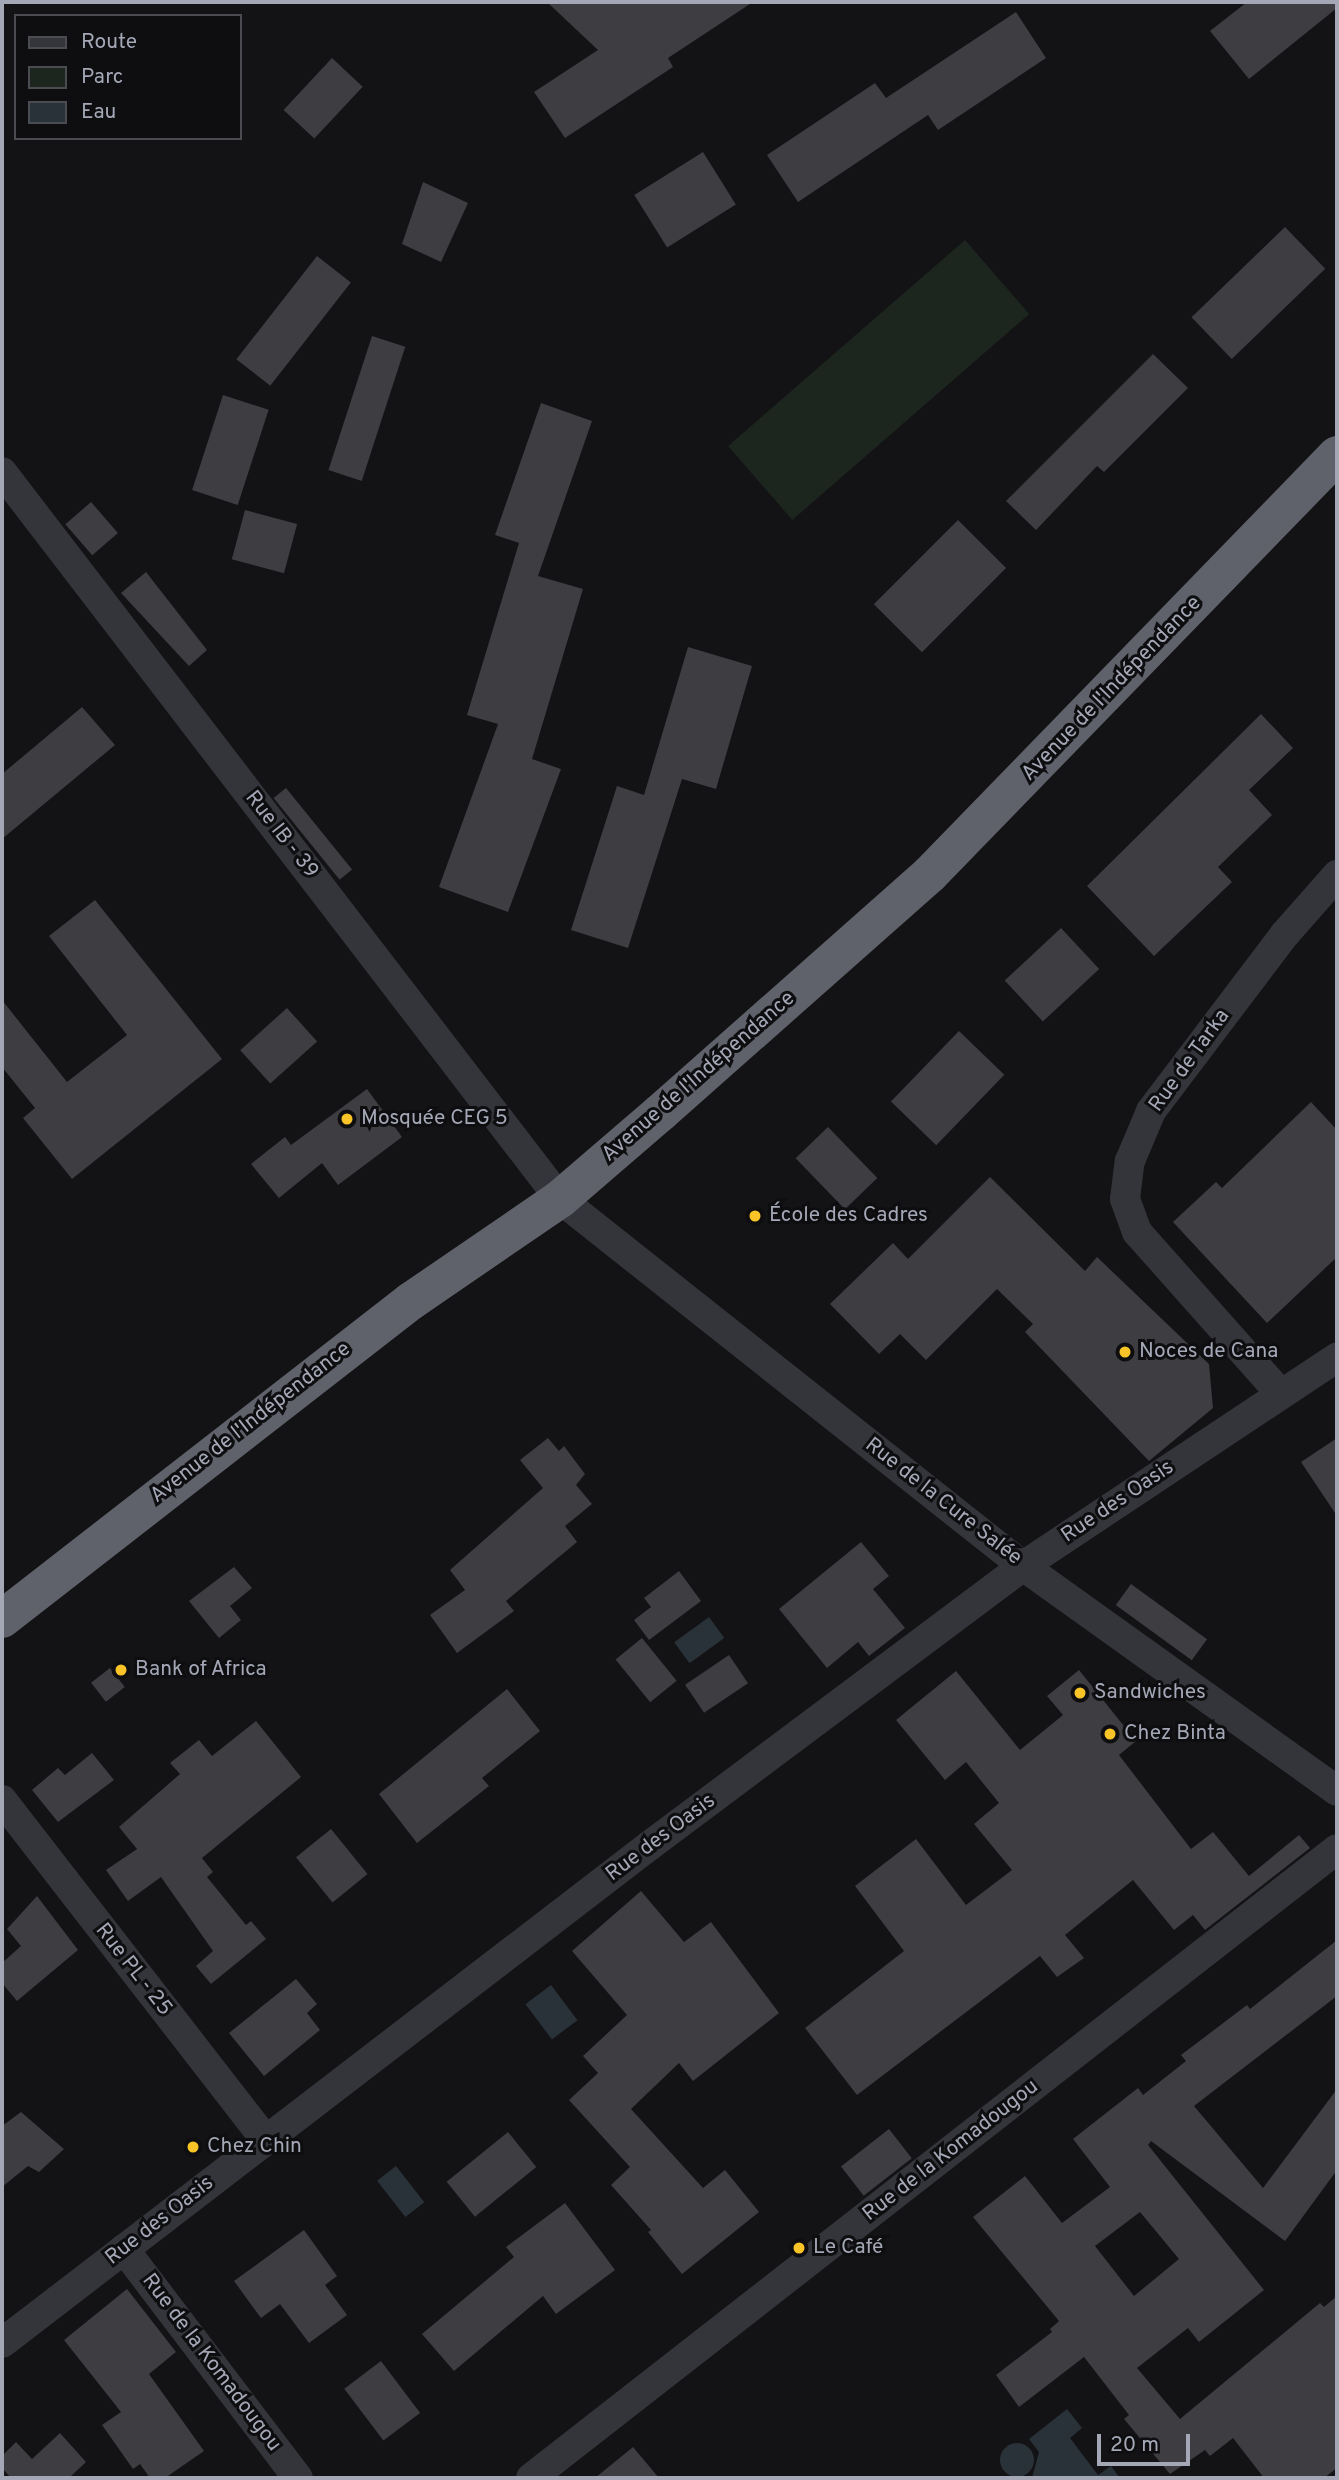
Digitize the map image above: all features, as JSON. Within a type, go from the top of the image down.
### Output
[{"type":"highway","name":"Avenue de l'Indépendance","points":[[2,1619],[389,1317],[560,1199],[930,874],[1335,456]]},
{"type":"street","name":"Rue IB - 39","points":[[2,471],[560,1199]]},
{"type":"street","name":"Rue de Tarka","points":[[1280,1393],[1137,1232],[1125,1199],[1130,1161],[1151,1111],[1285,933],[1337,875]]},
{"type":"street","name":"Rue de la Cure Salée","points":[[560,1199],[1023,1566],[1337,1791]]},
{"type":"street","name":"Rue des Oasis","points":[[2,2343],[1023,1566],[1337,1357]]},
{"type":"street","name":"Rue PL - 25","points":[[2,1800],[266,2140]]},
{"type":"street","name":"Rue de la Komadougou","points":[[531,2478],[1337,1849]]},
{"type":"street","name":"Rue de la Komadougou","points":[[124,2249],[298,2478]]},
{"type":"green space","points":[[965,240],[1029,314],[792,520],[728,446]]},
{"type":"water","points":[[709,1617],[724,1638],[689,1663],[674,1642]]},
{"type":"water","points":[[551,1985],[577,2020],[552,2039],[525,2004]]},
{"type":"water","points":[[396,2166],[424,2202],[405,2217],[377,2181]]},
{"type":"water","points":[[1067,2409],[1082,2428],[1070,2438],[1098,2475],[1111,2466],[1120,2478],[1032,2478],[1039,2452],[1029,2439]]},
{"type":"water","points":[[1017,2443],[1029,2448],[1034,2460],[1029,2472],[1017,2477],[1005,2472],[1000,2460],[1005,2448]]},
{"type":"building","points":[[547,2],[753,2],[668,58],[673,67],[565,138],[534,92],[598,50]]},
{"type":"building","points":[[1247,2],[1337,2],[1337,8],[1249,79],[1210,31]]},
{"type":"building","points":[[1016,12],[1046,58],[938,130],[928,115],[798,202],[767,155],[875,83],[886,98]]},
{"type":"building","points":[[332,58],[363,87],[314,139],[284,110]]},
{"type":"building","points":[[703,152],[736,205],[667,248],[634,195]]},
{"type":"building","points":[[423,182],[468,203],[441,262],[402,244]]},
{"type":"building","points":[[1285,227],[1325,269],[1232,359],[1191,317]]},
{"type":"building","points":[[317,256],[351,282],[270,386],[236,359]]},
{"type":"building","points":[[372,336],[405,347],[362,481],[328,470]]},
{"type":"building","points":[[1153,354],[1188,388],[1104,472],[1097,466],[1036,530],[1006,501]]},
{"type":"building","points":[[223,395],[269,410],[238,505],[192,490]]},
{"type":"building","points":[[541,403],[592,421],[538,576],[583,589],[532,759],[561,769],[508,912],[439,887],[498,724],[467,715],[519,543],[495,535]]},
{"type":"building","points":[[91,502],[118,533],[92,555],[65,524]]},
{"type":"building","points":[[245,510],[297,524],[284,573],[232,559]]},
{"type":"building","points":[[958,520],[1006,568],[922,652],[874,604]]},
{"type":"building","points":[[146,572],[207,650],[189,666],[121,593]]},
{"type":"building","points":[[688,647],[752,666],[716,789],[682,779],[628,948],[571,930],[617,786],[644,795]]},
{"type":"building","points":[[82,707],[115,745],[2,839],[2,774]]},
{"type":"building","points":[[1261,714],[1293,748],[1249,790],[1272,815],[1218,867],[1232,882],[1154,956],[1087,886]]},
{"type":"building","points":[[286,788],[352,870],[340,880],[274,798]]},
{"type":"building","points":[[95,900],[222,1059],[72,1179],[23,1118],[35,1108],[2,1067],[2,1000],[67,1082],[127,1035],[49,936]]},
{"type":"building","points":[[1061,928],[1099,969],[1043,1021],[1005,981]]},
{"type":"building","points":[[287,1008],[317,1041],[270,1084],[240,1050]]},
{"type":"building","points":[[959,1031],[1004,1075],[936,1145],[891,1101]]},
{"type":"building","points":[[367,1089],[402,1137],[338,1185],[322,1163],[279,1198],[251,1164],[285,1137],[291,1145]]},
{"type":"building","points":[[1311,1102],[1337,1130],[1337,1257],[1267,1323],[1173,1222],[1216,1182],[1222,1188]]},
{"type":"building","points":[[828,1127],[877,1178],[845,1209],[796,1158]]},
{"type":"building","points":[[990,1177],[1085,1271],[1097,1257],[1209,1364],[1213,1408],[1149,1461],[1025,1332],[1033,1324],[997,1289],[926,1360],[900,1334],[879,1354],[830,1304],[893,1243],[908,1259]]},
{"type":"building","points":[[548,1438],[559,1451],[564,1446],[585,1474],[576,1485],[592,1504],[565,1526],[577,1542],[506,1601],[514,1611],[457,1653],[430,1615],[465,1590],[450,1570],[543,1488],[520,1460]]},
{"type":"building","points":[[1337,1438],[1337,1516],[1301,1462]]},
{"type":"building","points":[[861,1542],[889,1576],[873,1589],[905,1628],[869,1656],[858,1642],[827,1668],[779,1609]]},
{"type":"building","points":[[234,1567],[252,1588],[230,1606],[241,1620],[219,1638],[189,1601]]},
{"type":"building","points":[[679,1571],[701,1601],[649,1640],[634,1620],[651,1607],[644,1598]]},
{"type":"building","points":[[1131,1584],[1207,1639],[1192,1660],[1116,1605]]},
{"type":"building","points":[[642,1638],[677,1681],[650,1702],[616,1659]]},
{"type":"building","points":[[729,1655],[748,1683],[704,1713],[685,1685]]},
{"type":"building","points":[[110,1668],[125,1687],[106,1702],[91,1683]]},
{"type":"building","points":[[1079,1670],[1136,1741],[1119,1755],[1191,1849],[1213,1832],[1249,1876],[1299,1835],[1310,1848],[1205,1930],[1193,1915],[1174,1930],[1133,1880],[1065,1935],[1084,1958],[1057,1977],[1040,1956],[857,2095],[805,2028],[904,1951],[855,1886],[916,1839],[966,1905],[1012,1870],[974,1824],[999,1803],[966,1762],[945,1780],[896,1720],[956,1671],[1020,1750],[1063,1715],[1047,1696]]},
{"type":"building","points":[[507,1689],[540,1731],[482,1778],[489,1786],[417,1843],[379,1794]]},
{"type":"building","points":[[256,1721],[301,1777],[202,1858],[213,1872],[207,1877],[246,1925],[251,1921],[266,1939],[211,1984],[196,1966],[213,1951],[161,1877],[128,1901],[106,1870],[137,1849],[119,1827],[180,1774],[170,1763],[199,1740],[212,1756]]},
{"type":"building","points":[[92,1753],[114,1780],[58,1822],[32,1790],[58,1768],[65,1775]]},
{"type":"building","points":[[331,1829],[368,1874],[333,1902],[296,1857]]},
{"type":"building","points":[[641,1891],[684,1942],[711,1922],[779,2013],[693,2081],[679,2063],[631,2109],[703,2188],[725,2170],[759,2212],[682,2274],[648,2232],[651,2230],[611,2185],[630,2167],[569,2100],[598,2073],[583,2056],[627,2015],[572,1951]]},
{"type":"building","points":[[37,1896],[78,1950],[17,2001],[2,1983],[2,1963],[21,1946],[7,1929]]},
{"type":"building","points":[[1337,1940],[1337,1996],[1194,2106],[1263,2188],[1337,2089],[1337,2170],[1285,2241],[1151,2141],[1148,2145],[1264,2290],[1199,2342],[1188,2328],[1137,2368],[1180,2419],[1320,2303],[1324,2307],[1337,2296],[1337,2468],[1324,2478],[1264,2478],[1233,2438],[1210,2456],[1205,2450],[1170,2474],[1124,2419],[1129,2415],[1084,2357],[1019,2407],[996,2375],[1052,2332],[1050,2329],[1059,2321],[973,2217],[1025,2176],[1062,2223],[1110,2187],[1073,2139],[1138,2088],[1143,2095],[1186,2061],[1181,2055],[1247,2005],[1250,2009]],"holes":[[[1140,2212],[1179,2259],[1134,2296],[1095,2246]]]},
{"type":"building","points":[[296,1979],[317,2004],[307,2013],[320,2030],[264,2076],[229,2033]]},
{"type":"building","points":[[21,2112],[64,2149],[39,2172],[28,2166],[2,2187],[2,2126]]},
{"type":"building","points":[[889,2129],[912,2158],[864,2196],[841,2167]]},
{"type":"building","points":[[508,2132],[536,2167],[475,2217],[447,2182]]},
{"type":"building","points":[[565,2203],[615,2270],[556,2314],[543,2296],[454,2371],[422,2334],[514,2257],[506,2247]]},
{"type":"building","points":[[304,2230],[337,2276],[325,2285],[347,2315],[309,2343],[280,2304],[261,2318],[234,2281]]},
{"type":"building","points":[[127,2289],[176,2352],[149,2374],[204,2451],[165,2478],[150,2478],[140,2464],[133,2469],[102,2425],[121,2412],[64,2340]]},
{"type":"building","points":[[381,2361],[420,2413],[383,2441],[344,2389]]},
{"type":"building","points":[[60,2433],[86,2462],[69,2478],[11,2478],[2,2468],[2,2456],[16,2442],[32,2459]]},
{"type":"building","points":[[633,2447],[659,2478],[595,2478]]},
{"type":"place","name":"Mosquée CEG 5","points":[[347,1119]]},
{"type":"place","name":"École des Cadres","points":[[755,1216]]},
{"type":"place","name":"Noces de Cana","points":[[1125,1352]]},
{"type":"place","name":"Bank of Africa","points":[[121,1670]]},
{"type":"place","name":"Sandwiches","points":[[1080,1693]]},
{"type":"place","name":"Chez Binta","points":[[1110,1734]]},
{"type":"place","name":"Chez Chin","points":[[193,2147]]},
{"type":"place","name":"Le Café","points":[[799,2248]]}]
